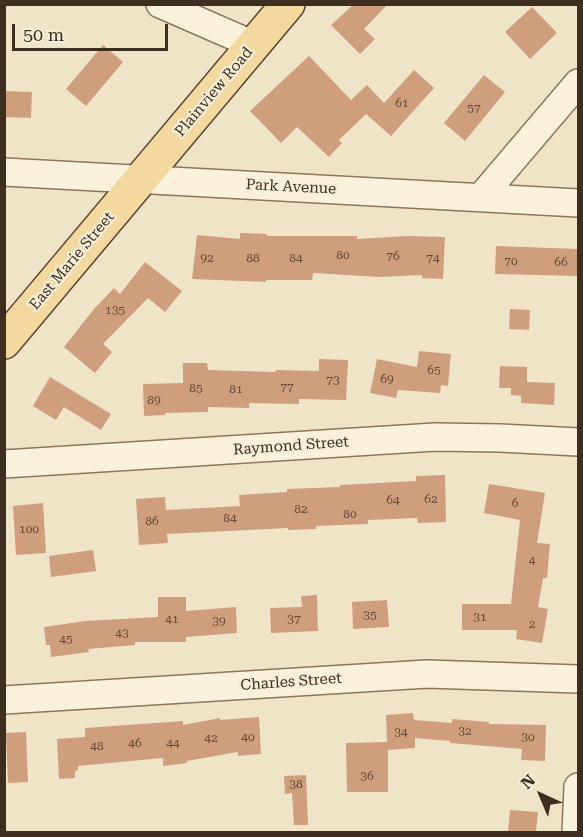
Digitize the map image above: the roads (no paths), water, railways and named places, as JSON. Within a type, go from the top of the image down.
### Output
[{"type":"main road","name":"Plainview Road","points":[[140,179],[288,4]]},
{"type":"main road","name":"East Marie Street","points":[[4,342],[140,179]]},
{"type":"street","points":[[160,4],[254,45]]},
{"type":"street","points":[[482,197],[579,83]]},
{"type":"street","name":"Park Avenue","points":[[4,172],[579,203]]},
{"type":"street","name":"Raymond Street","points":[[4,464],[435,437],[579,442]]},
{"type":"street","name":"Charles Street","points":[[4,700],[427,674],[579,679]]},
{"type":"street","points":[[576,832],[579,787]]}]
